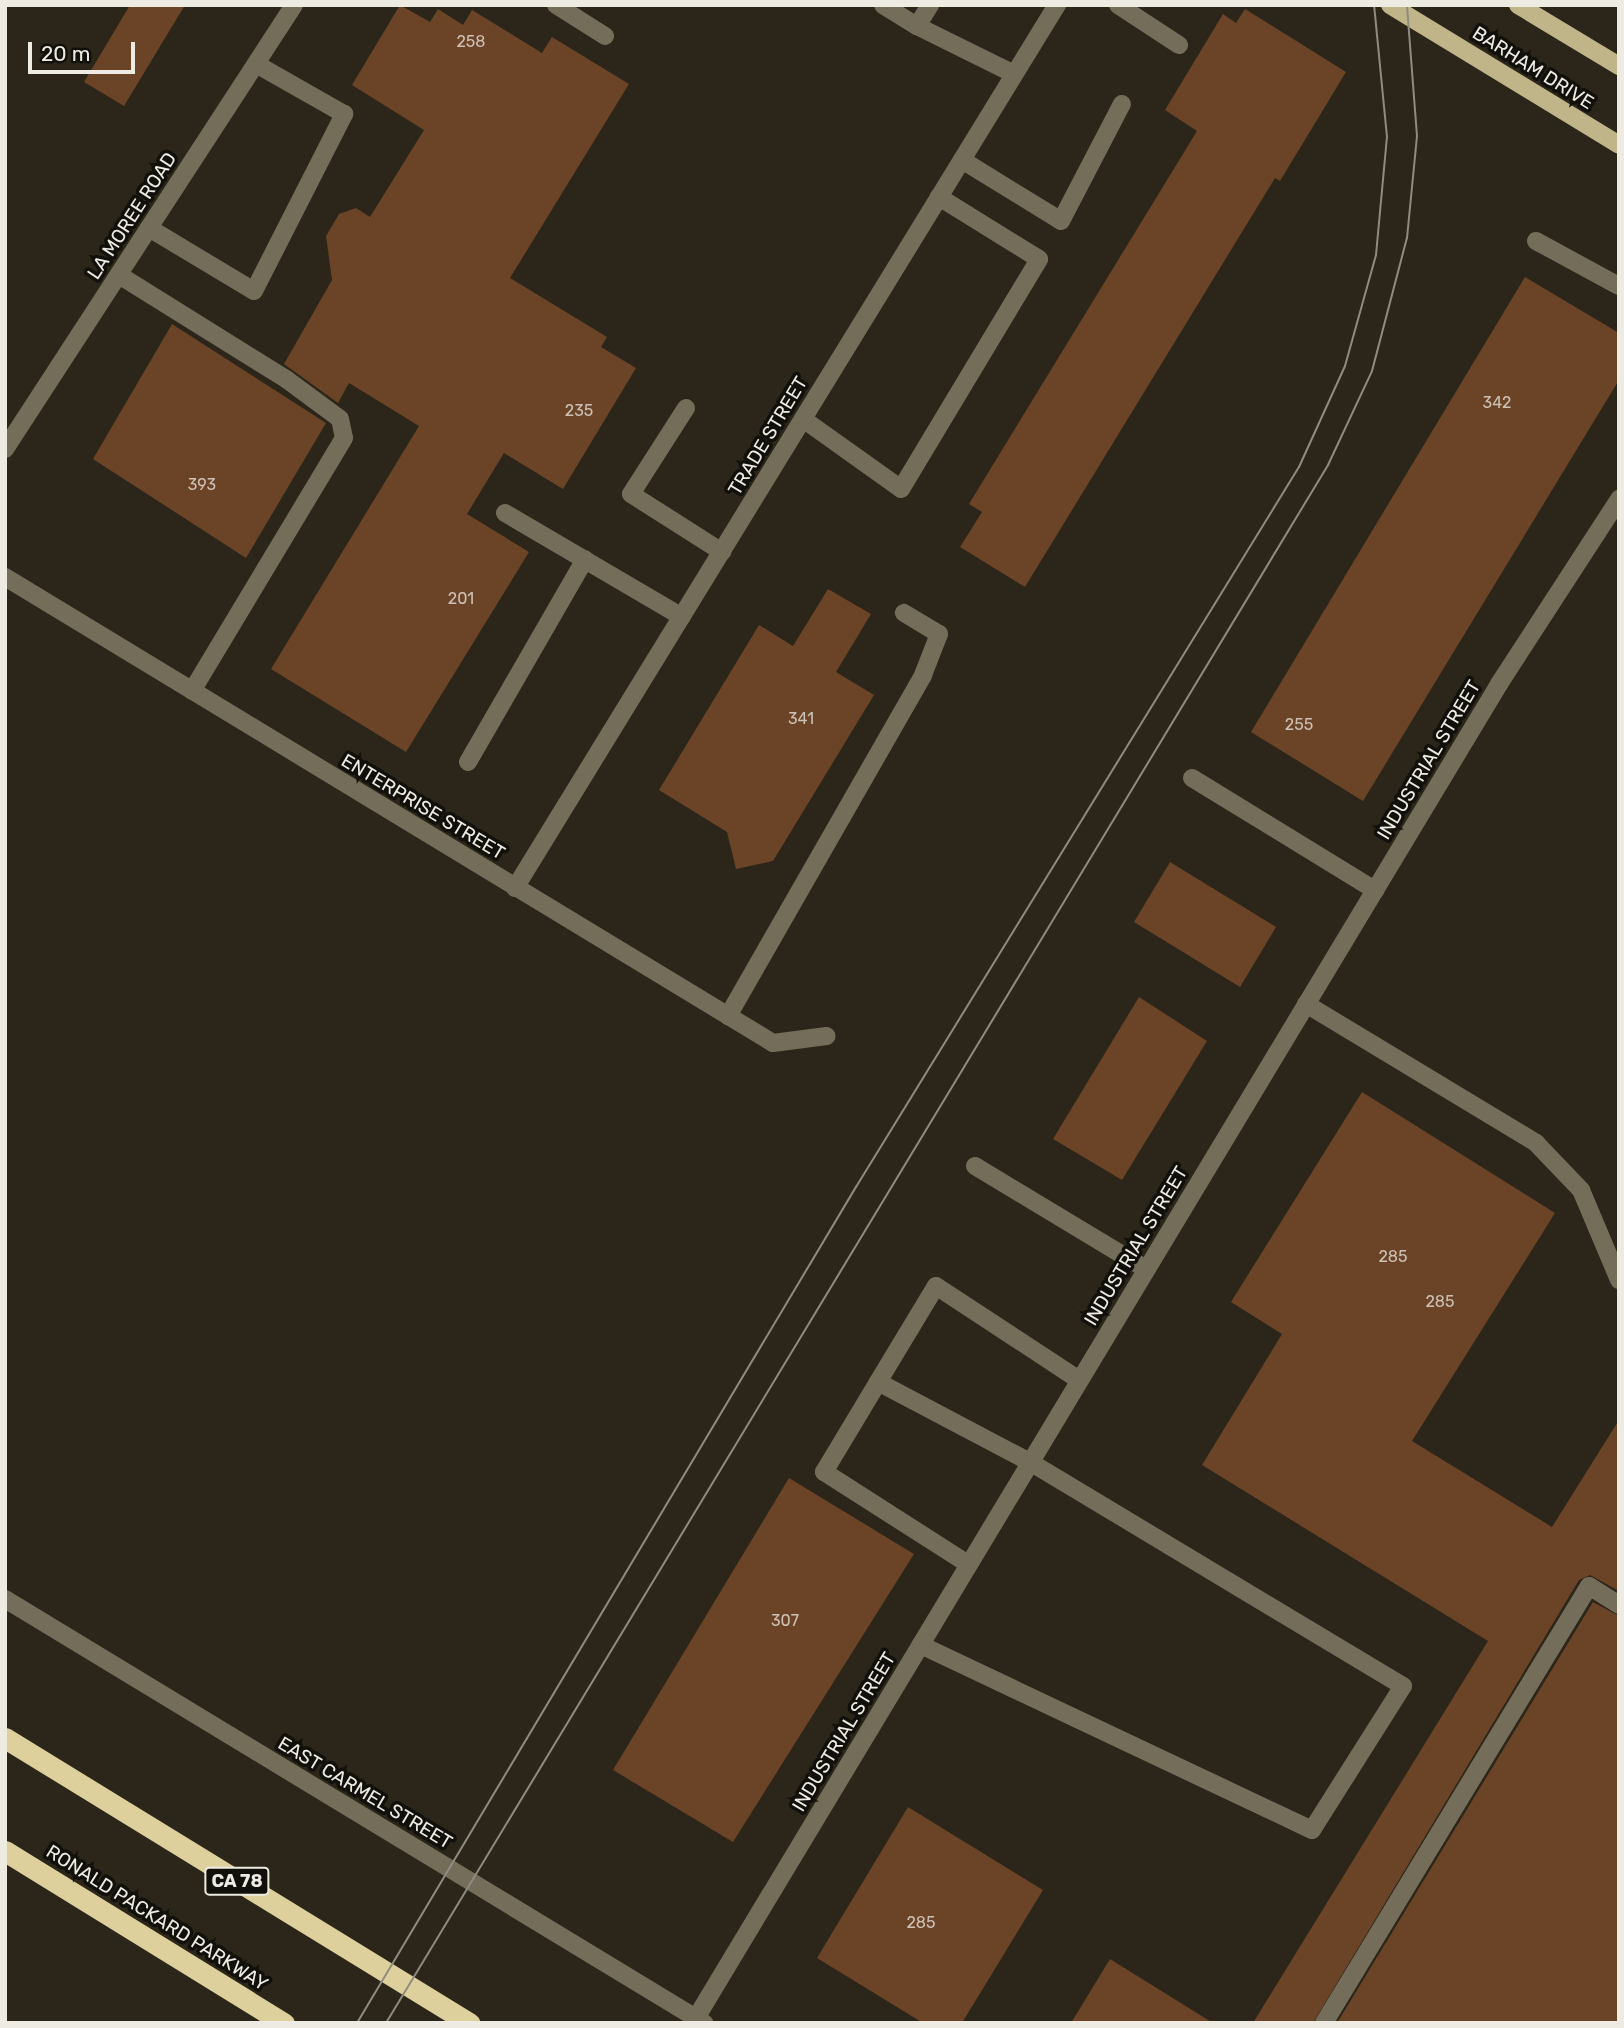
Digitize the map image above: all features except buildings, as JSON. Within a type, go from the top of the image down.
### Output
[{"type":"highway","name":"CA 78","points":[[5,1738],[469,2023]]},
{"type":"highway","name":"RONALD PACKARD PARKWAY","points":[[5,1851],[284,2023]]},
{"type":"main road","name":"BARHAM DRIVE","points":[[1390,5],[1619,145]]},
{"type":"main road","points":[[1518,5],[1619,66]]},
{"type":"street","name":"LA MOREE ROAD","points":[[5,449],[295,5]]},
{"type":"street","points":[[556,5],[605,36]]},
{"type":"street","points":[[883,5],[917,26],[1014,74]]},
{"type":"street","points":[[917,26],[930,5]]},
{"type":"street","name":"TRADE STREET","points":[[515,888],[1057,5]]},
{"type":"street","points":[[1118,5],[1179,45]]},
{"type":"street","points":[[149,228],[254,291],[344,114],[256,64]]},
{"type":"street","points":[[962,160],[1061,221],[1122,104]]},
{"type":"street","points":[[803,419],[901,489],[1038,259],[939,197]]},
{"type":"street","points":[[1536,241],[1619,286]]},
{"type":"street","points":[[119,275],[297,387],[340,419],[344,438],[192,691]]},
{"type":"street","points":[[686,408],[631,494],[722,552]]},
{"type":"street","name":"INDUSTRIAL STREET","points":[[700,2020],[968,1564],[1306,1004],[1619,499]]},
{"type":"street","points":[[505,513],[682,617]]},
{"type":"street","points":[[468,762],[585,559]]},
{"type":"street","name":"ENTERPRISE STREET","points":[[5,577],[773,1043],[827,1036]]},
{"type":"street","points":[[728,1016],[923,675],[939,634],[904,613]]},
{"type":"street","points":[[1192,778],[1375,890]]},
{"type":"street","points":[[1306,1004],[1536,1143],[1581,1190],[1619,1280]]},
{"type":"street","points":[[975,1166],[1146,1269]]},
{"type":"street","points":[[968,1564],[824,1472],[936,1286],[1079,1380]]},
{"type":"street","points":[[878,1382],[1030,1462],[1404,1686],[1312,1830],[920,1645]]},
{"type":"street","points":[[1324,2023],[1589,1586],[1619,1605]]},
{"type":"street","name":"EAST CARMEL STREET","points":[[5,1599],[700,2020]]},
{"type":"tram line","points":[[357,2023],[856,1187],[1299,467],[1345,366],[1376,255],[1387,137],[1374,5]]},
{"type":"tram line","points":[[386,2023],[1328,465],[1372,371],[1407,238],[1417,136],[1407,5]]}]
